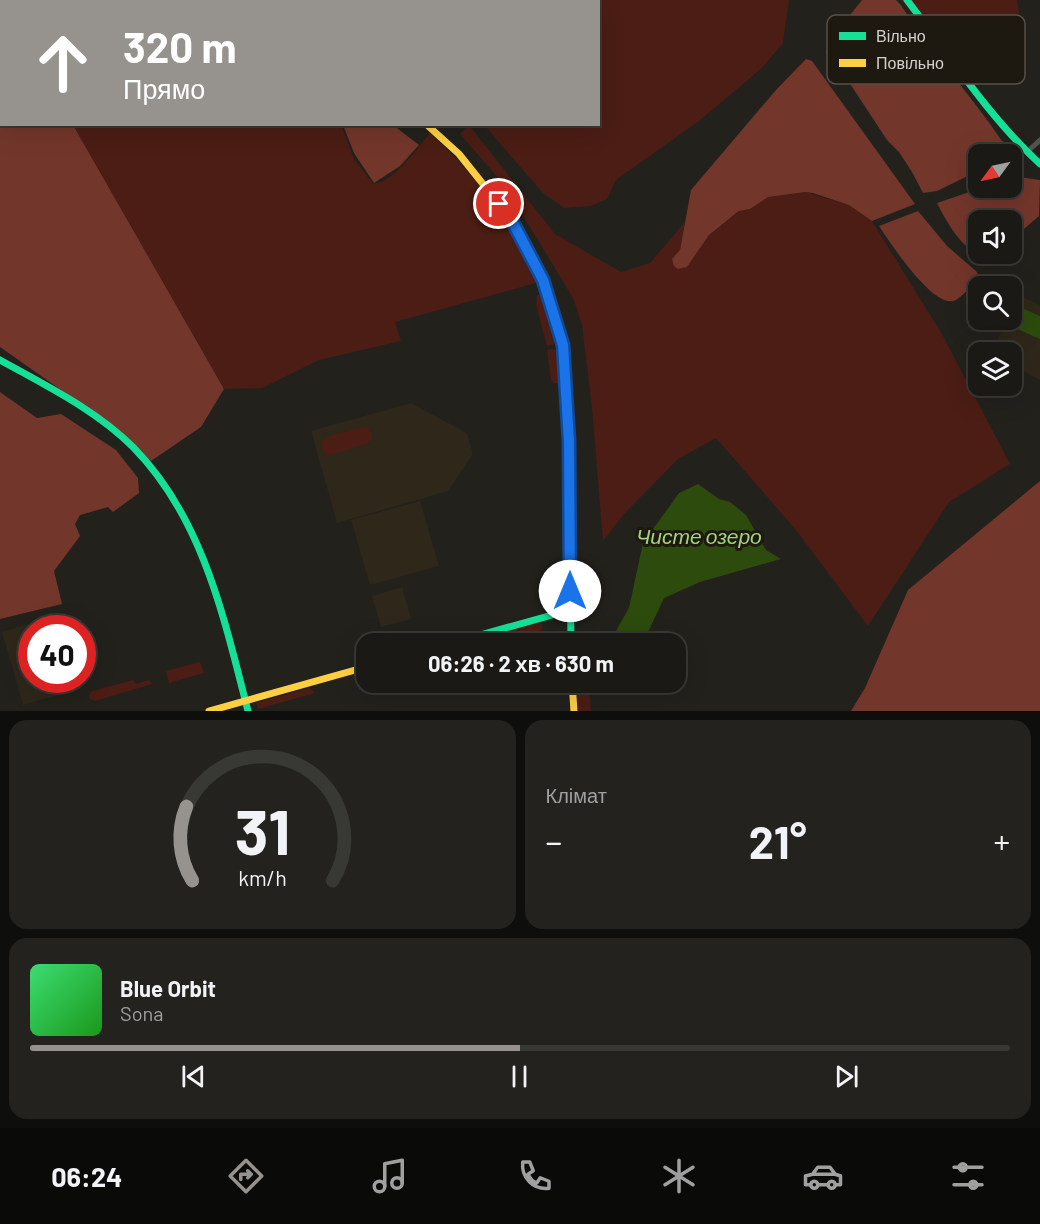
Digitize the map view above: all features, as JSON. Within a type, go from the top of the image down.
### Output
[{"type":"street","points":[[907,0],[919,15]]},
{"type":"street","points":[[972,84],[1027,152],[1040,164]]},
{"type":"street","points":[[428,126],[459,154],[511,219],[543,280],[563,345],[570,459],[571,633]]},
{"type":"street","points":[[1027,152],[1040,141]]},
{"type":"street","points":[[0,360],[94,417],[119,435],[143,458],[163,484],[192,532],[204,559],[248,711]]},
{"type":"street","points":[[487,633],[570,610]]},
{"type":"street","points":[[209,711],[356,669]]},
{"type":"street","points":[[573,693],[574,711]]},
{"type":"shaded area","points":[[600,0],[789,0],[783,43],[762,68],[699,121],[616,180],[607,199],[591,206],[564,208],[543,193],[485,126],[600,126]]},
{"type":"shaded area","points":[[862,0],[896,0],[908,15],[850,15]]},
{"type":"shaded area","points":[[901,0],[1017,0],[1019,15],[913,15]]},
{"type":"shaded area","points":[[806,59],[812,61],[915,204],[872,221],[849,205],[813,193],[768,197],[750,209],[739,211],[709,235],[687,267],[678,269],[674,266],[672,259],[680,250],[691,190],[776,90]]},
{"type":"shaded area","points":[[850,84],[959,84],[1002,141],[1007,144],[968,144],[968,176],[937,191],[923,193],[899,152],[887,140]]},
{"type":"shaded area","points":[[0,126],[74,126],[224,389],[201,427],[151,461],[136,446],[81,404],[0,347]]},
{"type":"shaded area","points":[[74,126],[341,126],[354,159],[373,184],[381,182],[397,171],[430,133],[478,184],[505,220],[536,283],[395,322],[401,341],[319,360],[262,388],[224,389]]},
{"type":"shaded area","points":[[343,126],[394,126],[419,145],[400,166],[374,183],[354,153]]},
{"type":"shaded area","points":[[468,126],[555,234],[621,272],[650,263],[685,222],[680,250],[687,267],[709,235],[740,211],[750,209],[768,197],[806,192],[849,205],[872,221],[942,334],[968,384],[968,396],[974,396],[1010,464],[949,502],[868,626],[796,530],[716,438],[678,459],[624,514],[603,541],[592,408],[582,325],[573,298],[505,186],[460,134]]},
{"type":"shaded area","points":[[1022,177],[1040,180],[1039,216],[1022,231],[1022,210],[968,210],[968,247],[946,220],[937,203],[968,192],[968,198],[1022,198]]},
{"type":"shaded area","points":[[918,211],[947,246],[979,276],[968,276],[968,290],[956,300],[947,301],[937,296],[913,273],[879,226]]},
{"type":"shaded area","points":[[541,294],[548,308],[557,339],[553,345],[547,346],[536,305],[537,295]]},
{"type":"shaded area","points":[[1022,297],[1040,305],[1040,380],[1022,371],[1022,342],[997,342],[1002,330],[1022,330]]},
{"type":"shaded area","points":[[554,349],[558,353],[562,379],[559,384],[554,383],[551,379],[547,350]]},
{"type":"shaded area","points":[[0,392],[37,418],[61,414],[116,450],[138,478],[139,493],[113,512],[108,507],[80,515],[75,524],[80,536],[54,571],[62,604],[0,619]]},
{"type":"shaded area","points":[[411,403],[467,433],[473,454],[448,491],[337,523],[311,431]]},
{"type":"shaded area","points":[[363,427],[368,428],[372,433],[372,440],[367,444],[330,455],[322,450],[321,443],[328,436]]},
{"type":"shaded area","points":[[1040,481],[1040,711],[851,711],[865,688],[908,590]]},
{"type":"shaded area","points":[[420,501],[439,566],[370,585],[351,520]]},
{"type":"shaded area","points":[[402,587],[411,619],[381,627],[372,596]]},
{"type":"shaded area","points":[[537,623],[541,623],[543,627],[538,633],[501,633]]},
{"type":"shaded area","points":[[18,627],[18,688],[2,632]]},
{"type":"shaded area","points":[[200,662],[204,673],[169,683],[166,671]]},
{"type":"shaded area","points":[[133,680],[136,684],[149,680],[152,684],[95,701],[90,699],[89,695],[96,693],[96,690]]},
{"type":"shaded area","points":[[310,688],[315,693],[258,709],[256,703]]},
{"type":"shaded area","points":[[20,693],[65,693],[23,705]]},
{"type":"shaded area","points":[[576,693],[588,693],[591,711],[578,711]]},
{"type":"water","points":[[1024,309],[1040,316],[1040,339],[1020,330],[1022,330]]},
{"type":"water","name":"Чисте озеро","points":[[698,484],[719,499],[730,502],[746,515],[766,550],[781,559],[700,582],[664,598],[648,633],[616,633],[629,608],[643,543],[679,493]]},
{"type":"traffic: fast","points":[[907,0],[918,15]]},
{"type":"traffic: fast","points":[[970,84],[1004,127],[1040,164]]},
{"type":"traffic: fast","points":[[0,360],[70,399],[103,421],[133,447],[157,475],[177,505],[208,571],[220,605],[248,711]]},
{"type":"traffic: fast","points":[[565,381],[569,441],[571,633]]},
{"type":"traffic: fast","points":[[487,633],[570,610]]},
{"type":"traffic: slow","points":[[428,126],[459,154],[511,219],[543,280],[563,345],[565,381]]},
{"type":"traffic: slow","points":[[209,711],[356,670]]},
{"type":"traffic: slow","points":[[573,693],[574,711]]},
{"type":"route","points":[[499,204],[511,219],[543,280],[563,345],[569,441],[570,591]]}]
